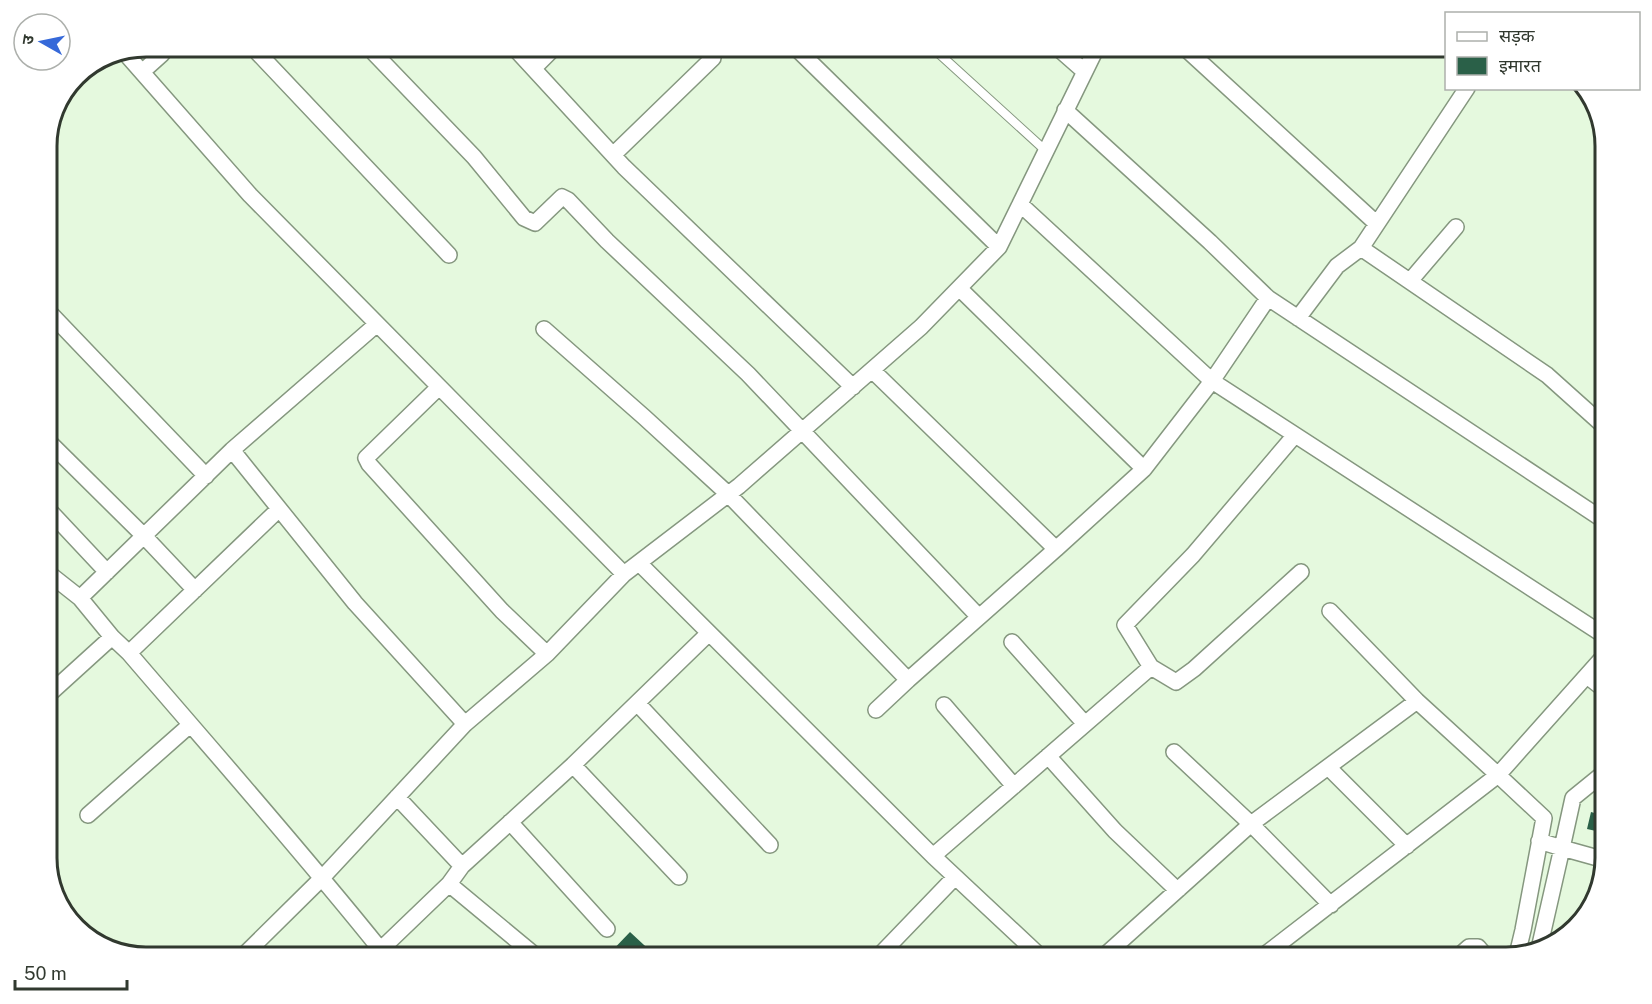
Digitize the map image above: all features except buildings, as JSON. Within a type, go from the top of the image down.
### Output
[{"type":"street","points":[[142,72],[159,57]]},
{"type":"street","points":[[262,57],[448,255]]},
{"type":"street","points":[[379,57],[474,157],[524,218],[535,223],[562,197],[568,200],[607,241],[748,374],[979,617]]},
{"type":"street","points":[[523,57],[613,155],[853,387]]},
{"type":"street","points":[[534,68],[545,57]]},
{"type":"street","points":[[613,155],[709,57]]},
{"type":"street","points":[[805,57],[999,247]]},
{"type":"street","points":[[1068,57],[1084,71]]},
{"type":"street","points":[[252,947],[322,878],[465,723],[547,654],[624,574],[728,494],[921,327],[999,247],[1092,57]]},
{"type":"street","points":[[1195,57],[1377,224]]},
{"type":"street","points":[[130,59],[250,195],[624,574]]},
{"type":"street","points":[[1298,318],[1337,266],[1361,248],[1466,90]]},
{"type":"street","points":[[1065,110],[1268,298],[1595,514]]},
{"type":"street","points":[[1020,204],[1212,381],[1595,630]]},
{"type":"street","points":[[1410,281],[1456,227]]},
{"type":"street","points":[[1361,248],[1547,375],[1595,418]]},
{"type":"street","points":[[959,288],[1144,469]]},
{"type":"street","points":[[876,710],[1144,469],[1212,381],[1268,298]]},
{"type":"street","points":[[57,320],[206,476]]},
{"type":"street","points":[[80,598],[232,450],[377,324]]},
{"type":"street","points":[[544,329],[645,417],[728,494],[908,680]]},
{"type":"street","points":[[872,370],[1056,549]]},
{"type":"street","points":[[439,387],[366,458],[502,611],[547,654]]},
{"type":"street","points":[[1295,435],[1193,555],[1125,625],[1151,668],[1176,682],[1194,669],[1301,572]]},
{"type":"street","points":[[57,450],[195,590]]},
{"type":"street","points":[[232,450],[355,603],[465,723]]},
{"type":"street","points":[[129,653],[279,509]]},
{"type":"street","points":[[57,519],[107,572]]},
{"type":"street","points":[[639,563],[933,856],[1030,947]]},
{"type":"street","points":[[57,580],[80,598],[112,637],[129,653],[322,878],[374,947]]},
{"type":"street","points":[[1330,611],[1417,701],[1544,818],[1519,946]]},
{"type":"street","points":[[388,947],[449,884],[462,866],[573,765],[709,633]]},
{"type":"street","points":[[57,687],[112,637]]},
{"type":"street","points":[[1012,642],[1086,724]]},
{"type":"street","points":[[1275,947],[1498,776],[1595,667]]},
{"type":"street","points":[[933,856],[1151,668]]},
{"type":"street","points":[[1587,676],[1595,682]]},
{"type":"street","points":[[1114,947],[1251,824],[1417,701]]},
{"type":"street","points":[[637,703],[770,845]]},
{"type":"street","points":[[944,705],[1014,786]]},
{"type":"street","points":[[88,815],[190,725]]},
{"type":"street","points":[[1174,752],[1251,824],[1331,905]]},
{"type":"street","points":[[1048,756],[1115,831],[1176,889],[1179,889]]},
{"type":"street","points":[[573,765],[679,877]]},
{"type":"street","points":[[1328,767],[1407,846]]},
{"type":"street","points":[[1541,939],[1573,798],[1595,780]]},
{"type":"street","points":[[397,797],[462,866]]},
{"type":"street","points":[[510,822],[607,928]]},
{"type":"street","points":[[1539,842],[1595,857]]},
{"type":"street","points":[[888,947],[955,877]]},
{"type":"street","points":[[449,884],[525,947]]},
{"type":"lane","points":[[943,57],[1046,151]]}]
